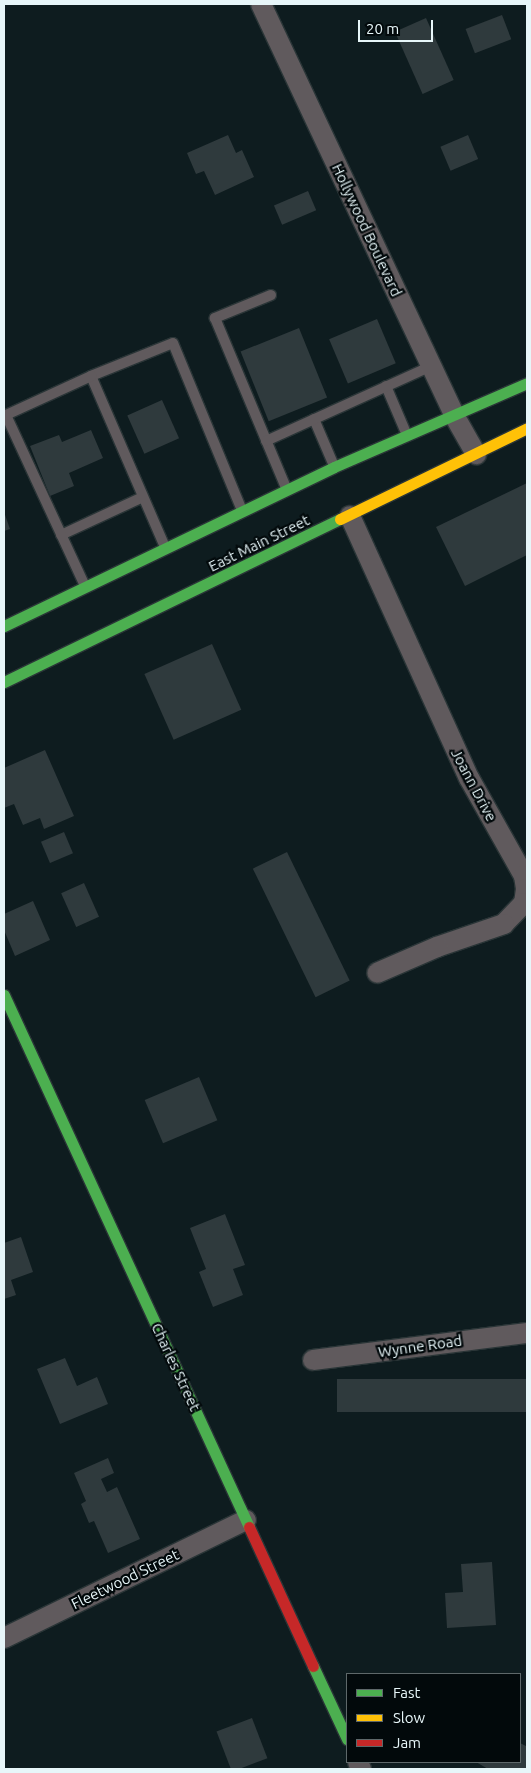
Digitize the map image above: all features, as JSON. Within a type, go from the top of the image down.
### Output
[{"type":"main road","points":[[4,626],[334,467],[455,417],[527,383]]},
{"type":"main road","name":"East Main Street","points":[[4,682],[350,516],[527,428]]},
{"type":"main road","name":"Charles Street","points":[[4,995],[346,1737]]},
{"type":"street","name":"Hollywood Boulevard","points":[[260,4],[455,417],[476,454]]},
{"type":"street","name":"Joann Drive","points":[[350,516],[465,769],[524,876],[526,889],[524,903],[504,924],[437,946],[376,973]]},
{"type":"street","name":"Wynne Road","points":[[313,1360],[527,1333]]},
{"type":"street","name":"Fleetwood Street","points":[[4,1638],[246,1520]]},
{"type":"lane","points":[[270,295],[215,318],[287,490]]},
{"type":"lane","points":[[85,587],[6,415],[91,376],[173,343],[242,512]]},
{"type":"lane","points":[[266,441],[431,366]]},
{"type":"lane","points":[[91,376],[166,548]]},
{"type":"lane","points":[[386,386],[408,437]]},
{"type":"lane","points":[[314,419],[334,467]]},
{"type":"lane","points":[[61,535],[144,497]]},
{"type":"building","points":[[502,15],[511,39],[475,53],[466,29]]},
{"type":"building","points":[[426,18],[454,80],[423,94],[395,32]]},
{"type":"building","points":[[228,135],[236,153],[242,150],[254,177],[215,195],[204,171],[196,174],[187,153]]},
{"type":"building","points":[[468,135],[478,159],[451,171],[440,147]]},
{"type":"building","points":[[308,191],[316,210],[282,225],[274,205]]},
{"type":"building","points":[[377,319],[396,363],[348,384],[329,339]]},
{"type":"building","points":[[299,328],[327,398],[269,421],[241,352]]},
{"type":"building","points":[[162,400],[179,438],[144,454],[127,415]]},
{"type":"building","points":[[91,430],[103,458],[69,473],[74,486],[50,496],[30,446],[59,435],[62,442]]},
{"type":"building","points":[[527,483],[527,555],[465,586],[436,527]]},
{"type":"building","points":[[4,512],[10,529],[4,531]]},
{"type":"building","points":[[212,644],[241,710],[174,740],[144,674]]},
{"type":"building","points":[[45,750],[74,816],[44,829],[40,818],[23,825],[14,804],[4,808],[4,768]]},
{"type":"building","points":[[64,832],[73,853],[50,863],[41,842]]},
{"type":"building","points":[[287,852],[350,981],[316,997],[253,869]]},
{"type":"building","points":[[84,883],[99,917],[76,927],[61,893]]},
{"type":"building","points":[[33,901],[50,940],[15,956],[4,930],[4,914]]},
{"type":"building","points":[[199,1077],[217,1120],[163,1143],[145,1100]]},
{"type":"building","points":[[225,1214],[245,1265],[233,1269],[243,1295],[213,1307],[199,1272],[206,1269],[190,1228]]},
{"type":"building","points":[[21,1237],[33,1272],[11,1280],[16,1295],[4,1299],[4,1243]]},
{"type":"building","points":[[65,1358],[77,1386],[97,1377],[108,1404],[60,1424],[37,1369]]},
{"type":"building","points":[[337,1379],[527,1379],[527,1412],[337,1412]]},
{"type":"building","points":[[108,1458],[114,1473],[101,1479],[107,1492],[117,1487],[140,1539],[108,1553],[94,1521],[89,1523],[81,1504],[86,1501],[74,1473]]},
{"type":"building","points":[[492,1562],[496,1625],[447,1628],[445,1593],[463,1592],[461,1564]]},
{"type":"building","points":[[252,1718],[267,1758],[239,1769],[231,1769],[217,1732]]},
{"type":"building","points":[[521,1744],[526,1746],[527,1744],[527,1769],[488,1769],[478,1763],[521,1763]]},
{"type":"traffic: fast","points":[[4,626],[334,467],[527,383]]},
{"type":"traffic: fast","points":[[4,682],[340,519]]},
{"type":"traffic: fast","points":[[4,995],[249,1527]]},
{"type":"traffic: fast","points":[[313,1666],[346,1737]]},
{"type":"traffic: slow","points":[[340,519],[527,428]]},
{"type":"traffic: jam","points":[[249,1527],[313,1666]]}]
